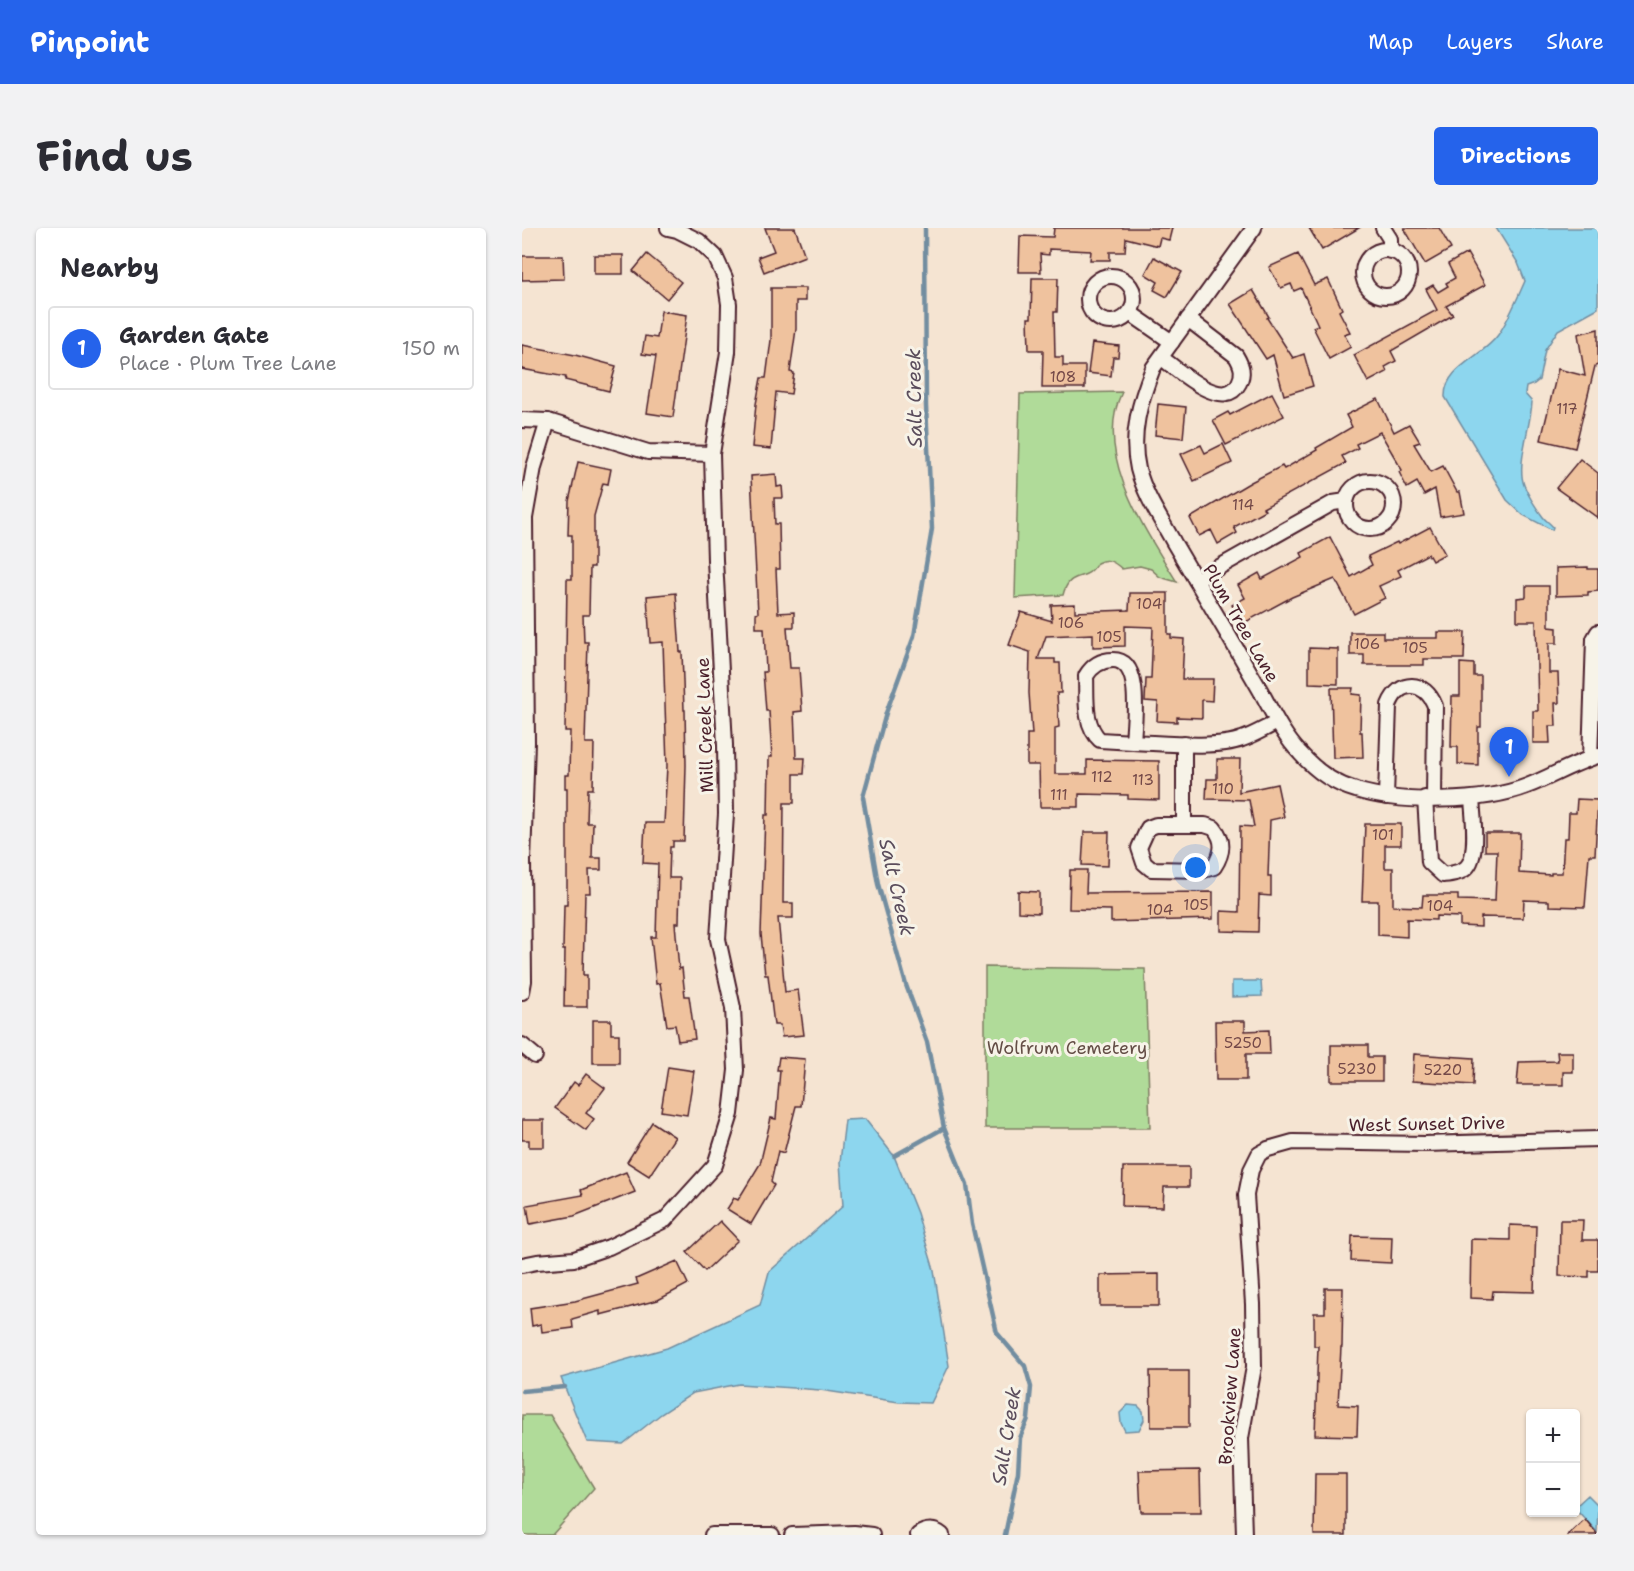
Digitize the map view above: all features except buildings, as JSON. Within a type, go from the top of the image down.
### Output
[{"type":"street","name":"Plum Tree Lane","points":[[1254,228],[1154,368],[1143,394],[1136,423],[1135,446],[1138,469],[1153,505],[1259,689],[1276,723],[1300,753],[1318,770],[1356,790],[1386,797],[1472,799],[1525,787],[1594,757]]},
{"type":"street","points":[[1383,228],[1390,239],[1390,251]]},
{"type":"street","name":"Mill Creek Lane","points":[[522,1265],[574,1259],[609,1247],[665,1220],[715,1165],[731,1114],[736,1070],[733,1008],[718,939],[726,814],[712,454],[728,352],[729,304],[725,278],[716,256],[699,241],[672,229]]},
{"type":"street","points":[[1130,313],[1172,342]]},
{"type":"street","points":[[1162,358],[1217,394],[1225,394],[1236,388],[1242,376],[1241,364],[1236,356],[1188,319]]},
{"type":"street","points":[[522,420],[548,421],[648,452],[712,454]]},
{"type":"street","points":[[522,992],[527,742],[525,518],[534,467],[548,421]]},
{"type":"street","points":[[1196,580],[1333,503],[1346,501]]},
{"type":"street","points":[[1594,757],[1596,666],[1594,639],[1598,632]]},
{"type":"street","points":[[1133,742],[1134,684],[1131,673],[1127,664],[1117,660],[1105,660],[1090,669],[1086,676],[1089,725],[1093,734],[1100,740],[1133,742],[1184,744],[1233,742],[1276,723]]},
{"type":"street","points":[[1386,797],[1389,705],[1398,689],[1415,686],[1424,689],[1431,696],[1435,706],[1429,862],[1443,875],[1454,874],[1466,868],[1474,856],[1472,799]]},
{"type":"street","points":[[1184,744],[1184,825]]},
{"type":"street","points":[[1156,825],[1184,825],[1205,825],[1214,828],[1218,833],[1222,842],[1222,851],[1214,867],[1204,870],[1151,869],[1144,863],[1139,848],[1148,828],[1156,825]]},
{"type":"street","points":[[522,1046],[535,1056]]},
{"type":"street","name":"West Sunset Drive","points":[[1259,1154],[1293,1142],[1425,1144],[1598,1139]]},
{"type":"street","name":"Brookview Lane","points":[[1244,1535],[1241,1438],[1254,1367],[1253,1304],[1246,1195],[1251,1170],[1259,1154]]},
{"type":"street","points":[[918,1535],[927,1530],[933,1530],[942,1535]]},
{"type":"street","points":[[711,1535],[772,1535]]},
{"type":"street","points":[[792,1535],[872,1535]]},
{"type":"green space","points":[[1122,392],[1114,416],[1114,441],[1118,466],[1138,516],[1177,582],[1160,577],[1151,569],[1140,566],[1122,569],[1113,562],[1104,561],[1097,563],[1088,573],[1070,582],[1063,595],[1015,598],[1020,394]]},
{"type":"green space","name":"Wolfrum Cemetery","points":[[985,967],[1145,969],[1150,1128],[985,1128]]},
{"type":"green space","points":[[522,1415],[550,1415],[594,1488],[552,1535],[522,1535]]},
{"type":"water","points":[[1496,228],[1598,228],[1598,308],[1558,330],[1545,350],[1539,380],[1526,387],[1525,394],[1532,402],[1522,477],[1530,497],[1543,517],[1553,527],[1552,530],[1523,515],[1507,500],[1445,397],[1446,387],[1457,370],[1498,335],[1525,281],[1518,263]]},
{"type":"water","points":[[1232,981],[1261,981],[1262,996],[1232,997]]},
{"type":"water","points":[[865,1119],[894,1156],[917,1213],[934,1270],[949,1366],[931,1403],[899,1402],[820,1390],[739,1384],[693,1393],[661,1414],[623,1444],[587,1442],[561,1378],[667,1348],[760,1305],[769,1272],[843,1206],[840,1162],[845,1120]]},
{"type":"water","points":[[1128,1405],[1138,1406],[1143,1411],[1144,1420],[1139,1430],[1125,1431],[1121,1423],[1120,1413]]},
{"type":"water","points":[[1588,1495],[1598,1505],[1597,1532],[1580,1513],[1580,1502]]},
{"type":"waterway","name":"Salt Creek","points":[[925,228],[926,406],[932,529],[914,636],[886,713],[863,797],[878,884],[906,985],[927,1042],[944,1128],[967,1185],[972,1224],[997,1333],[1025,1366],[1031,1387],[1028,1419],[1020,1438],[1018,1472],[1005,1535]]},
{"type":"waterway","points":[[894,1156],[944,1128]]},
{"type":"waterway","points":[[522,1391],[565,1387]]},
{"type":"place","name":"Garden Gate","points":[[1509,777]]}]
